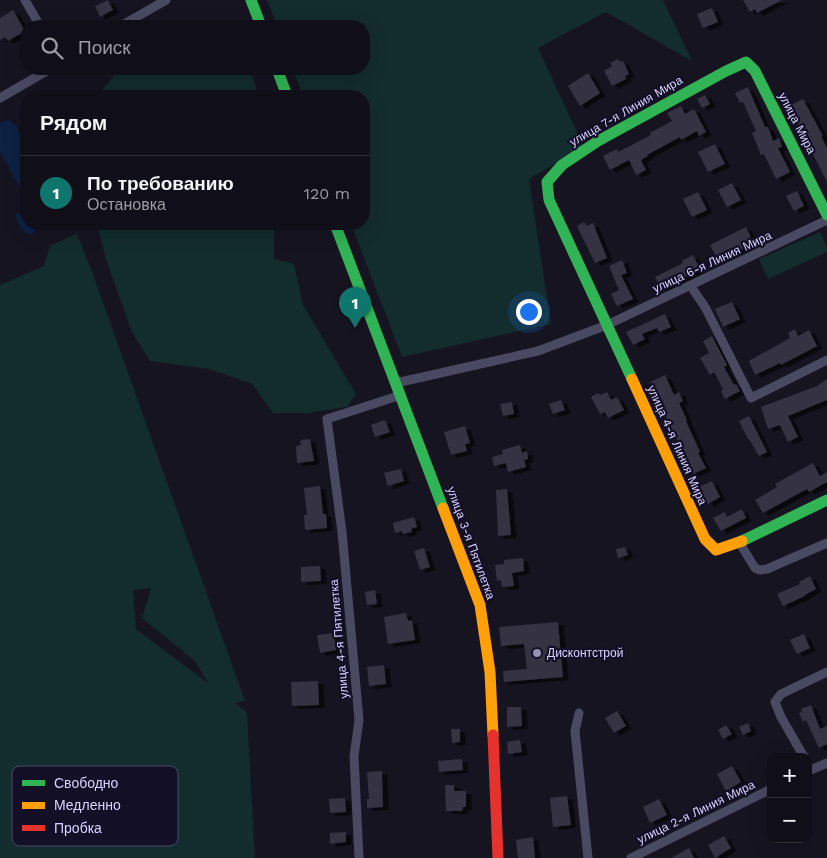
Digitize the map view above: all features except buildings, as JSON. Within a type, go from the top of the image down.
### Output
[{"type":"street","points":[[25,0],[37,20]]},
{"type":"street","points":[[251,0],[259,20]]},
{"type":"street","points":[[130,20],[160,1]]},
{"type":"street","name":"улица 7-я Линия Мира","points":[[608,325],[549,200],[547,182],[562,165],[598,141],[726,71],[746,62],[755,71]]},
{"type":"street","name":"улица Мира","points":[[755,71],[827,215]]},
{"type":"street","points":[[0,98],[40,75]]},
{"type":"street","points":[[279,75],[285,90]]},
{"type":"street","name":"улица 6-я Линия Мира","points":[[396,383],[538,351],[608,325],[827,220]]},
{"type":"street","name":"улица 3-я Пятилетка","points":[[338,230],[480,605],[490,672],[498,858]]},
{"type":"street","points":[[690,286],[704,307],[751,398],[827,360]]},
{"type":"street","name":"улица 4-я Линия Мира","points":[[608,325],[705,539],[716,550],[739,542],[827,500]]},
{"type":"street","name":"улица 4-я Пятилетка","points":[[359,858],[354,756],[359,720],[342,532],[328,419],[401,395]]},
{"type":"street","points":[[739,542],[754,568],[760,570],[767,569],[827,543]]},
{"type":"street","points":[[802,753],[781,717],[775,702],[781,694],[827,672]]},
{"type":"street","points":[[578,713],[575,731],[588,858]]},
{"type":"street","points":[[812,768],[827,763]]},
{"type":"street","name":"улица 2-я Линия Мира","points":[[631,858],[767,791]]},
{"type":"green space","points":[[267,0],[663,0],[692,61],[606,12],[538,48],[584,147],[529,179],[551,324],[402,357],[353,230],[370,230],[370,90],[301,90],[295,75],[370,75],[370,20],[275,20]]},
{"type":"green space","points":[[114,75],[252,75],[256,90],[103,90]]},
{"type":"green space","points":[[99,230],[274,230],[274,259],[294,264],[303,305],[356,394],[347,407],[308,413],[273,413],[252,384],[209,369],[150,361],[132,332],[106,259]]},
{"type":"green space","points":[[820,232],[827,247],[827,252],[768,279],[759,259]]},
{"type":"green space","points":[[77,233],[245,701],[235,703],[247,712],[255,858],[0,858],[0,285],[44,266],[50,246]],"holes":[[[151,588],[142,618],[195,661],[208,683],[136,629],[133,590]]]},
{"type":"water","points":[[9,120],[17,127],[20,137],[20,186],[0,151],[0,123]]},
{"type":"water","points":[[20,212],[20,227],[18,221],[16,215]]},
{"type":"water","points":[[23,230],[35,230],[30,235]]},
{"type":"traffic: fast","points":[[251,0],[259,20]]},
{"type":"traffic: fast","points":[[632,379],[549,200],[547,182],[562,165],[598,141],[746,62],[755,71],[827,215]]},
{"type":"traffic: fast","points":[[279,75],[285,90]]},
{"type":"traffic: fast","points":[[337,230],[443,508]]},
{"type":"traffic: fast","points":[[742,541],[827,500]]},
{"type":"traffic: slow","points":[[632,379],[705,539],[716,550],[742,541]]},
{"type":"traffic: slow","points":[[443,508],[480,605],[490,672],[493,735]]},
{"type":"traffic: jam","points":[[493,735],[498,858]]},
{"type":"place","name":"По требованию","points":[[355,328]]},
{"type":"place","name":"Дисконтстрой","points":[[537,653]]}]
